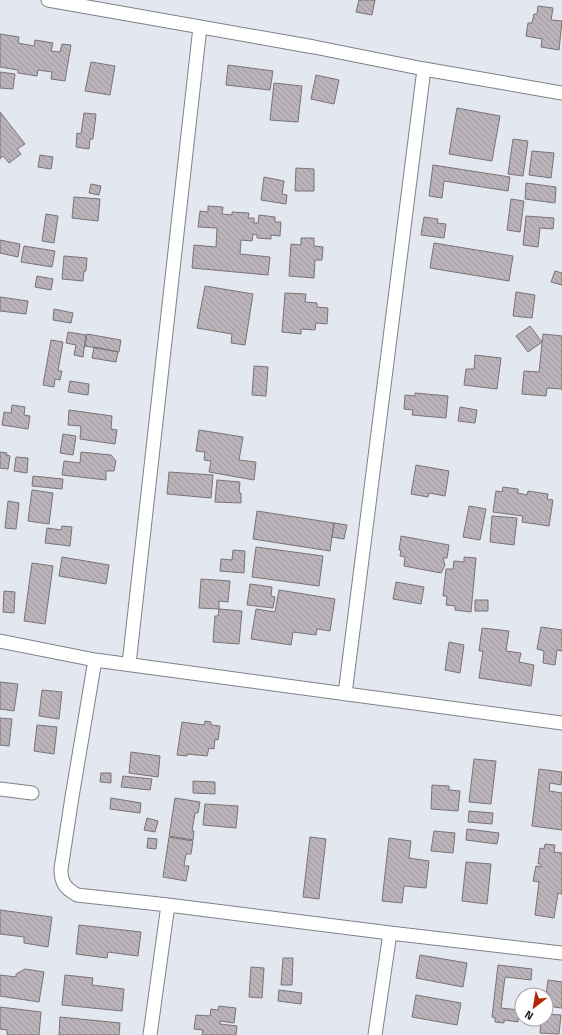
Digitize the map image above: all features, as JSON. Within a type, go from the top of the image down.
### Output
[{"type":"street","points":[[48,0],[102,5],[200,27],[562,93]]},
{"type":"street","points":[[129,664],[200,27]]},
{"type":"street","points":[[345,694],[424,69]]},
{"type":"street","points":[[0,640],[95,660],[562,723]]},
{"type":"street","points":[[95,660],[61,868],[61,879],[69,891],[77,895],[390,933],[562,952]]},
{"type":"street","points":[[0,789],[32,793]]},
{"type":"street","points":[[150,1035],[168,905]]},
{"type":"street","points":[[376,1035],[390,933]]},
{"type":"building","points":[[359,0],[375,0],[372,15],[356,12]]},
{"type":"building","points":[[538,6],[553,8],[551,20],[562,21],[559,50],[541,47],[542,39],[526,36],[528,23],[532,23],[534,14],[537,14]]},
{"type":"building","points":[[0,34],[19,37],[18,43],[34,46],[35,40],[53,43],[51,51],[60,52],[62,44],[71,45],[65,81],[51,79],[52,72],[38,70],[37,76],[18,73],[18,70],[0,67]]},
{"type":"building","points":[[91,62],[115,66],[110,95],[85,91]]},
{"type":"building","points":[[228,65],[273,71],[270,90],[226,85]]},
{"type":"building","points":[[0,72],[15,74],[13,89],[0,88]]},
{"type":"building","points":[[316,75],[339,80],[334,104],[311,99]]},
{"type":"building","points":[[274,83],[302,86],[298,122],[270,120]]},
{"type":"building","points":[[457,108],[500,116],[492,161],[449,154]]},
{"type":"building","points":[[0,112],[25,144],[17,149],[21,154],[9,163],[3,156],[0,159]]},
{"type":"building","points":[[84,113],[96,114],[93,139],[90,139],[89,149],[76,147],[77,133],[81,134]]},
{"type":"building","points":[[513,139],[528,141],[523,176],[508,174]]},
{"type":"building","points":[[532,151],[554,153],[551,178],[529,175]]},
{"type":"building","points":[[40,155],[53,157],[51,169],[38,167]]},
{"type":"building","points":[[433,165],[510,177],[508,191],[444,181],[442,198],[429,196]]},
{"type":"building","points":[[296,168],[314,169],[314,191],[295,191]]},
{"type":"building","points":[[264,177],[284,181],[282,194],[287,195],[286,204],[261,200]]},
{"type":"building","points":[[526,183],[556,187],[555,203],[525,199]]},
{"type":"building","points":[[91,184],[101,186],[99,195],[89,193]]},
{"type":"building","points":[[74,197],[100,199],[98,221],[72,218]]},
{"type":"building","points":[[511,199],[524,201],[520,232],[507,230]]},
{"type":"building","points":[[208,206],[223,207],[222,214],[232,215],[232,212],[249,213],[248,218],[254,218],[254,223],[258,223],[259,215],[275,217],[275,222],[281,222],[280,236],[271,235],[271,239],[257,238],[257,235],[253,234],[252,241],[241,240],[240,254],[270,257],[268,275],[192,268],[194,245],[216,247],[217,228],[198,227],[200,211],[208,212]]},
{"type":"building","points":[[46,214],[58,216],[54,243],[42,241]]},
{"type":"building","points":[[526,216],[554,218],[553,229],[540,228],[538,247],[523,245]]},
{"type":"building","points":[[424,217],[438,219],[437,223],[446,224],[444,238],[421,235]]},
{"type":"building","points":[[301,238],[314,238],[314,246],[323,247],[322,260],[315,260],[314,278],[289,276],[291,244],[301,245]]},
{"type":"building","points":[[0,240],[20,244],[18,257],[0,253]]},
{"type":"building","points":[[434,243],[513,256],[509,281],[430,268]]},
{"type":"building","points":[[24,246],[55,251],[52,267],[21,262]]},
{"type":"building","points":[[64,256],[87,258],[86,271],[84,271],[83,281],[62,279]]},
{"type":"building","points":[[555,271],[562,273],[562,285],[551,282]]},
{"type":"building","points":[[37,276],[53,279],[51,290],[35,287]]},
{"type":"building","points":[[205,286],[253,294],[245,345],[231,343],[232,334],[197,328]]},
{"type":"building","points":[[516,292],[535,295],[532,318],[513,316]]},
{"type":"building","points":[[285,293],[306,294],[305,302],[317,303],[317,307],[328,308],[327,324],[316,323],[315,330],[301,329],[301,334],[282,332]]},
{"type":"building","points":[[0,297],[28,301],[26,314],[0,311]]},
{"type":"building","points":[[54,309],[73,313],[71,323],[53,320]]},
{"type":"building","points":[[530,326],[542,342],[528,352],[516,336]]},
{"type":"building","points":[[68,332],[86,335],[83,357],[74,355],[76,345],[66,343]]},
{"type":"building","points":[[87,334],[121,340],[119,352],[85,346]]},
{"type":"building","points":[[543,334],[562,336],[562,389],[547,388],[546,396],[522,394],[524,371],[539,372]]},
{"type":"building","points":[[51,340],[63,342],[58,371],[62,371],[60,380],[55,379],[54,387],[43,385]]},
{"type":"building","points":[[94,347],[118,352],[116,362],[92,358]]},
{"type":"building","points":[[475,355],[501,358],[497,389],[464,385],[466,369],[474,369]]},
{"type":"building","points":[[254,366],[268,367],[266,396],[252,395]]},
{"type":"building","points":[[70,381],[89,384],[88,395],[68,392]]},
{"type":"building","points":[[415,393],[448,396],[446,418],[412,415],[413,410],[404,409],[405,395],[415,396]]},
{"type":"building","points":[[12,405],[25,407],[24,415],[30,416],[28,429],[2,425],[4,412],[11,413]]},
{"type":"building","points":[[460,407],[477,410],[475,423],[458,421]]},
{"type":"building","points":[[69,410],[112,416],[111,429],[117,430],[115,444],[80,439],[81,426],[68,425]]},
{"type":"building","points":[[199,430],[243,437],[239,460],[256,462],[254,480],[209,472],[211,461],[204,460],[205,452],[196,451]]},
{"type":"building","points":[[63,434],[76,436],[73,455],[60,453]]},
{"type":"building","points":[[0,452],[7,453],[6,455],[10,456],[8,469],[0,468]]},
{"type":"building","points":[[81,452],[111,455],[116,461],[114,471],[106,471],[106,480],[62,475],[64,461],[80,463]]},
{"type":"building","points":[[16,457],[28,458],[27,473],[14,471]]},
{"type":"building","points":[[416,465],[449,471],[445,496],[429,493],[428,497],[411,494]]},
{"type":"building","points":[[169,472],[213,475],[211,498],[167,494]]},
{"type":"building","points":[[33,476],[63,479],[62,489],[32,486]]},
{"type":"building","points":[[217,480],[240,482],[239,493],[241,493],[241,503],[215,502]]},
{"type":"building","points":[[503,487],[518,489],[518,493],[527,495],[528,491],[548,494],[547,499],[553,500],[549,526],[522,522],[523,516],[493,512],[496,491],[502,492]]},
{"type":"building","points":[[32,490],[53,493],[49,524],[28,521]]},
{"type":"building","points":[[8,501],[19,503],[16,529],[5,528]]},
{"type":"building","points":[[469,506],[486,509],[480,540],[463,537]]},
{"type":"building","points":[[257,511],[334,523],[330,551],[253,539]]},
{"type":"building","points":[[492,516],[517,518],[514,545],[490,542]]},
{"type":"building","points":[[334,523],[347,525],[344,539],[332,537]]},
{"type":"building","points":[[62,526],[72,527],[70,546],[45,543],[47,528],[61,530]]},
{"type":"building","points":[[401,536],[449,545],[447,558],[443,558],[445,565],[441,573],[404,566],[405,557],[400,556],[401,550],[399,550]]},
{"type":"building","points":[[256,547],[323,556],[319,586],[252,577]]},
{"type":"building","points":[[233,550],[245,551],[244,573],[220,571],[221,559],[232,560]]},
{"type":"building","points":[[62,557],[109,565],[106,584],[59,576]]},
{"type":"building","points":[[464,557],[476,558],[471,612],[455,610],[455,606],[446,605],[447,596],[443,596],[446,569],[453,569],[454,561],[464,562]]},
{"type":"building","points":[[32,563],[53,566],[45,624],[24,621]]},
{"type":"building","points":[[201,579],[230,581],[228,602],[219,601],[219,609],[199,608]]},
{"type":"building","points":[[396,582],[424,587],[421,604],[393,599]]},
{"type":"building","points":[[250,584],[272,587],[271,596],[275,597],[273,608],[247,605]]},
{"type":"building","points":[[279,590],[335,599],[330,631],[317,629],[316,635],[293,632],[291,645],[251,639],[256,609],[275,612]]},
{"type":"building","points":[[4,591],[15,592],[14,613],[3,612]]},
{"type":"building","points":[[475,600],[488,600],[488,611],[475,611]]},
{"type":"building","points":[[219,609],[242,611],[239,644],[213,642],[215,616],[218,616]]},
{"type":"building","points":[[541,627],[562,630],[562,651],[557,650],[555,665],[543,663],[544,651],[537,649]]},
{"type":"building","points":[[482,628],[509,631],[506,651],[521,653],[519,662],[534,665],[531,686],[479,678],[483,651],[479,651]]},
{"type":"building","points":[[449,642],[464,645],[460,673],[445,670]]},
{"type":"building","points":[[0,682],[18,684],[14,711],[0,709]]},
{"type":"building","points":[[42,690],[62,692],[59,719],[39,716]]},
{"type":"building","points":[[0,718],[12,719],[9,746],[0,745]]},
{"type":"building","points":[[205,721],[211,722],[211,725],[220,726],[218,740],[215,739],[214,749],[209,748],[207,756],[187,754],[187,756],[177,755],[182,722],[204,725]]},
{"type":"building","points":[[37,725],[57,727],[54,754],[34,751]]},
{"type":"building","points":[[131,752],[160,756],[158,777],[129,773]]},
{"type":"building","points":[[474,759],[496,761],[491,804],[469,802]]},
{"type":"building","points":[[539,769],[562,772],[561,785],[550,783],[549,791],[562,793],[562,830],[532,826]]},
{"type":"building","points":[[101,773],[111,773],[111,783],[100,782]]},
{"type":"building","points":[[123,776],[152,779],[150,790],[121,787]]},
{"type":"building","points":[[193,781],[215,782],[215,794],[193,793]]},
{"type":"building","points":[[432,785],[449,786],[449,790],[460,791],[458,811],[431,809]]},
{"type":"building","points":[[111,798],[141,803],[140,813],[110,809]]},
{"type":"building","points":[[175,798],[200,802],[198,813],[195,813],[192,831],[194,831],[193,840],[169,836]]},
{"type":"building","points":[[205,804],[238,806],[236,828],[203,825]]},
{"type":"building","points":[[469,811],[493,813],[492,824],[468,822]]},
{"type":"building","points":[[147,818],[158,821],[155,832],[144,830]]},
{"type":"building","points":[[467,829],[499,833],[497,844],[466,840]]},
{"type":"building","points":[[434,831],[455,833],[453,853],[431,851]]},
{"type":"building","points":[[169,837],[193,841],[191,854],[186,854],[184,866],[189,866],[186,881],[163,877]]},
{"type":"building","points":[[310,837],[326,839],[319,899],[303,897]]},
{"type":"building","points":[[148,838],[157,839],[156,849],[147,848]]},
{"type":"building","points":[[389,838],[411,841],[409,858],[429,861],[426,888],[404,886],[402,903],[382,901]]},
{"type":"building","points":[[545,844],[555,845],[554,852],[562,853],[562,894],[558,893],[554,918],[535,915],[539,882],[533,881],[536,866],[541,867],[541,864],[538,864],[540,848],[544,849]]},
{"type":"building","points":[[466,862],[491,864],[487,904],[462,901]]},
{"type":"building","points":[[0,910],[52,917],[48,947],[24,943],[24,937],[0,934]]},
{"type":"building","points":[[79,925],[141,932],[138,956],[108,952],[107,958],[76,954]]},
{"type":"building","points":[[420,955],[467,963],[463,987],[416,978]]},
{"type":"building","points":[[283,958],[293,958],[292,985],[281,985]]},
{"type":"building","points":[[498,965],[532,969],[531,980],[505,977],[501,1008],[514,1009],[514,1021],[504,1020],[504,1023],[495,1022],[495,1018],[492,1017]]},
{"type":"building","points":[[251,967],[264,968],[262,998],[249,997]]},
{"type":"building","points":[[25,969],[44,972],[39,1002],[0,996],[0,975],[16,977],[16,974]]},
{"type":"building","points":[[65,975],[93,978],[92,985],[124,989],[122,1011],[62,1005]]},
{"type":"building","points":[[548,980],[562,982],[562,1008],[554,1007],[554,987],[547,987]]},
{"type":"building","points":[[279,990],[302,993],[301,1004],[278,1001]]},
{"type":"building","points":[[416,995],[461,1003],[457,1025],[412,1017]]},
{"type":"building","points":[[219,1006],[236,1008],[234,1023],[220,1021],[220,1024],[237,1026],[236,1035],[202,1035],[203,1030],[194,1029],[196,1015],[210,1016],[211,1009],[218,1010]]},
{"type":"building","points":[[0,1007],[41,1012],[39,1035],[8,1035],[7,1030],[0,1029]]},
{"type":"building","points":[[554,1014],[561,1015],[559,1034],[540,1033],[540,1027],[554,1027]]},
{"type":"building","points":[[60,1017],[120,1023],[119,1035],[59,1035]]}]
